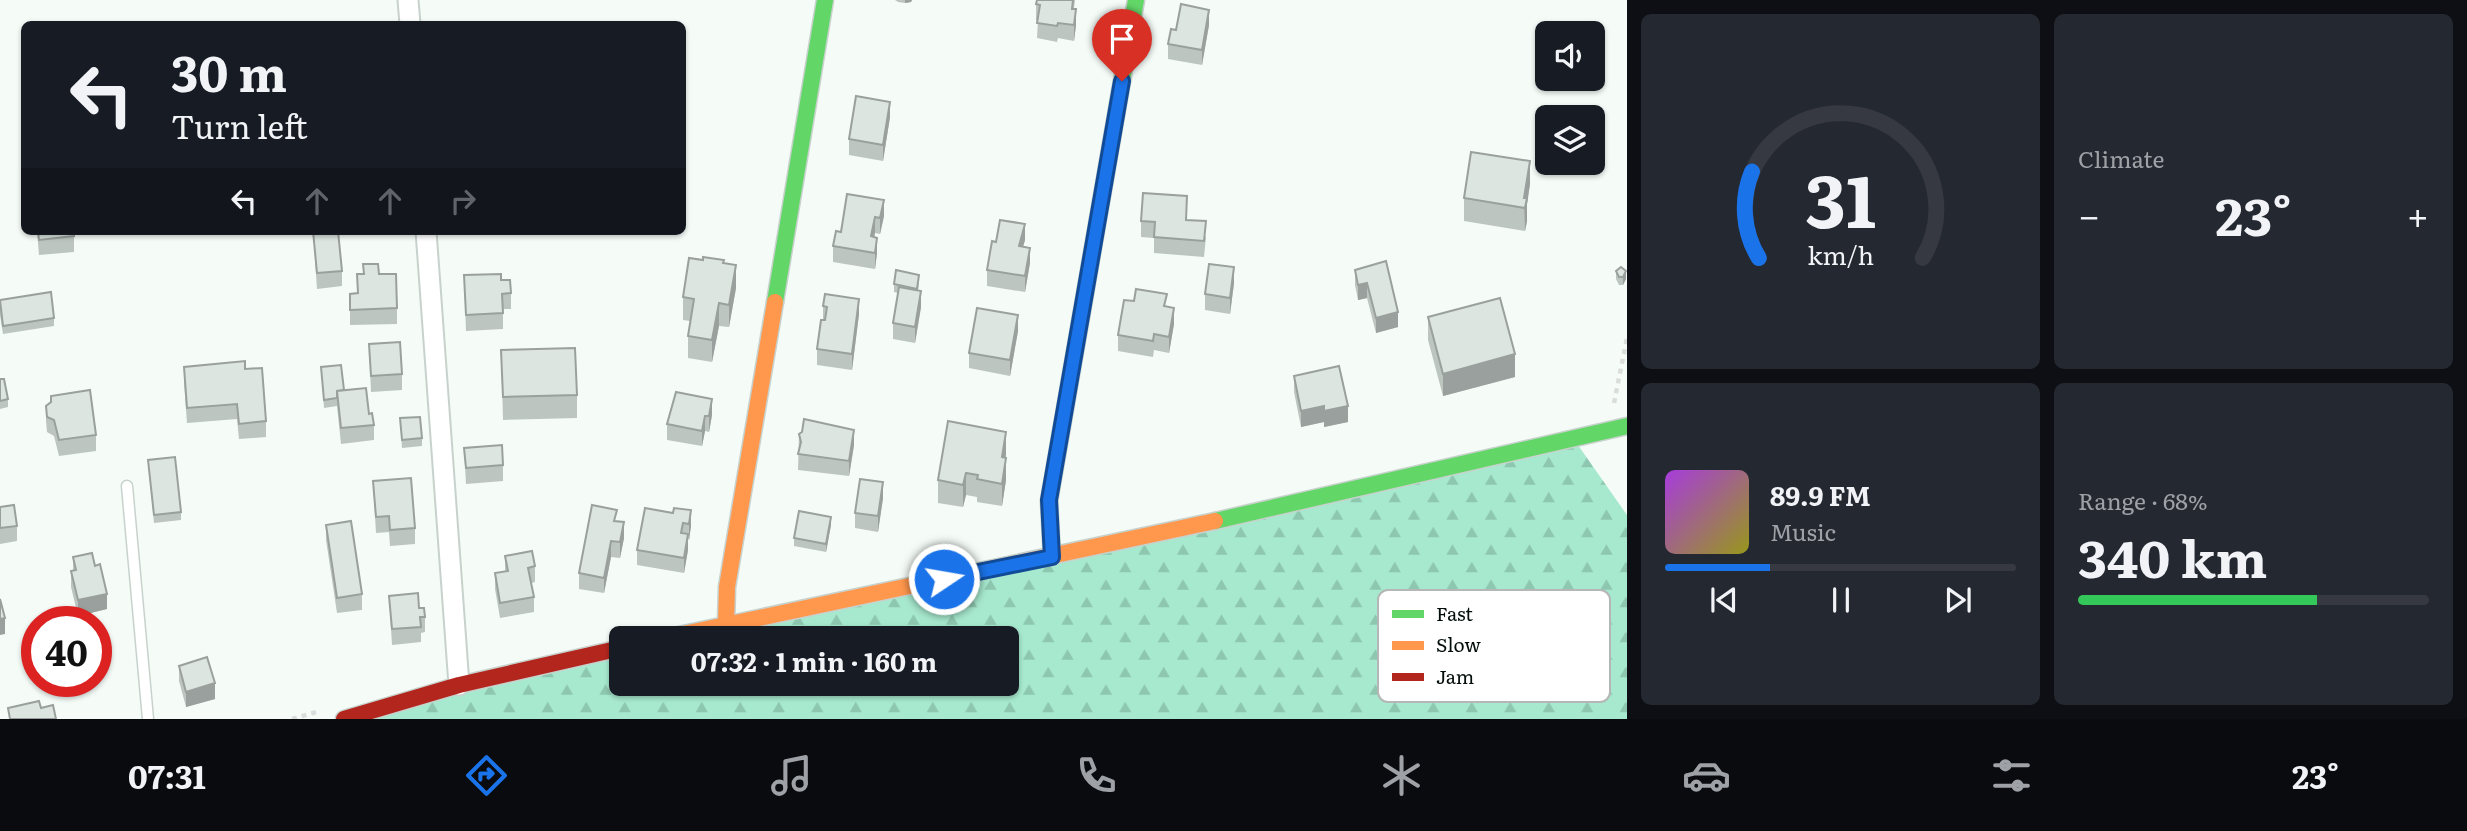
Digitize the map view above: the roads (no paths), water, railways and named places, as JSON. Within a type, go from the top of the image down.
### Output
[{"type":"street","points":[[408,0],[410,21]]},
{"type":"street","points":[[726,624],[727,587],[825,0]]},
{"type":"street","points":[[1052,557],[1049,500],[1136,0]]},
{"type":"street","points":[[426,235],[459,685]]},
{"type":"street","points":[[717,626],[1145,537],[1627,426]]},
{"type":"street","points":[[344,719],[459,685],[609,651]]},
{"type":"lane","points":[[127,486],[148,719]]}]
